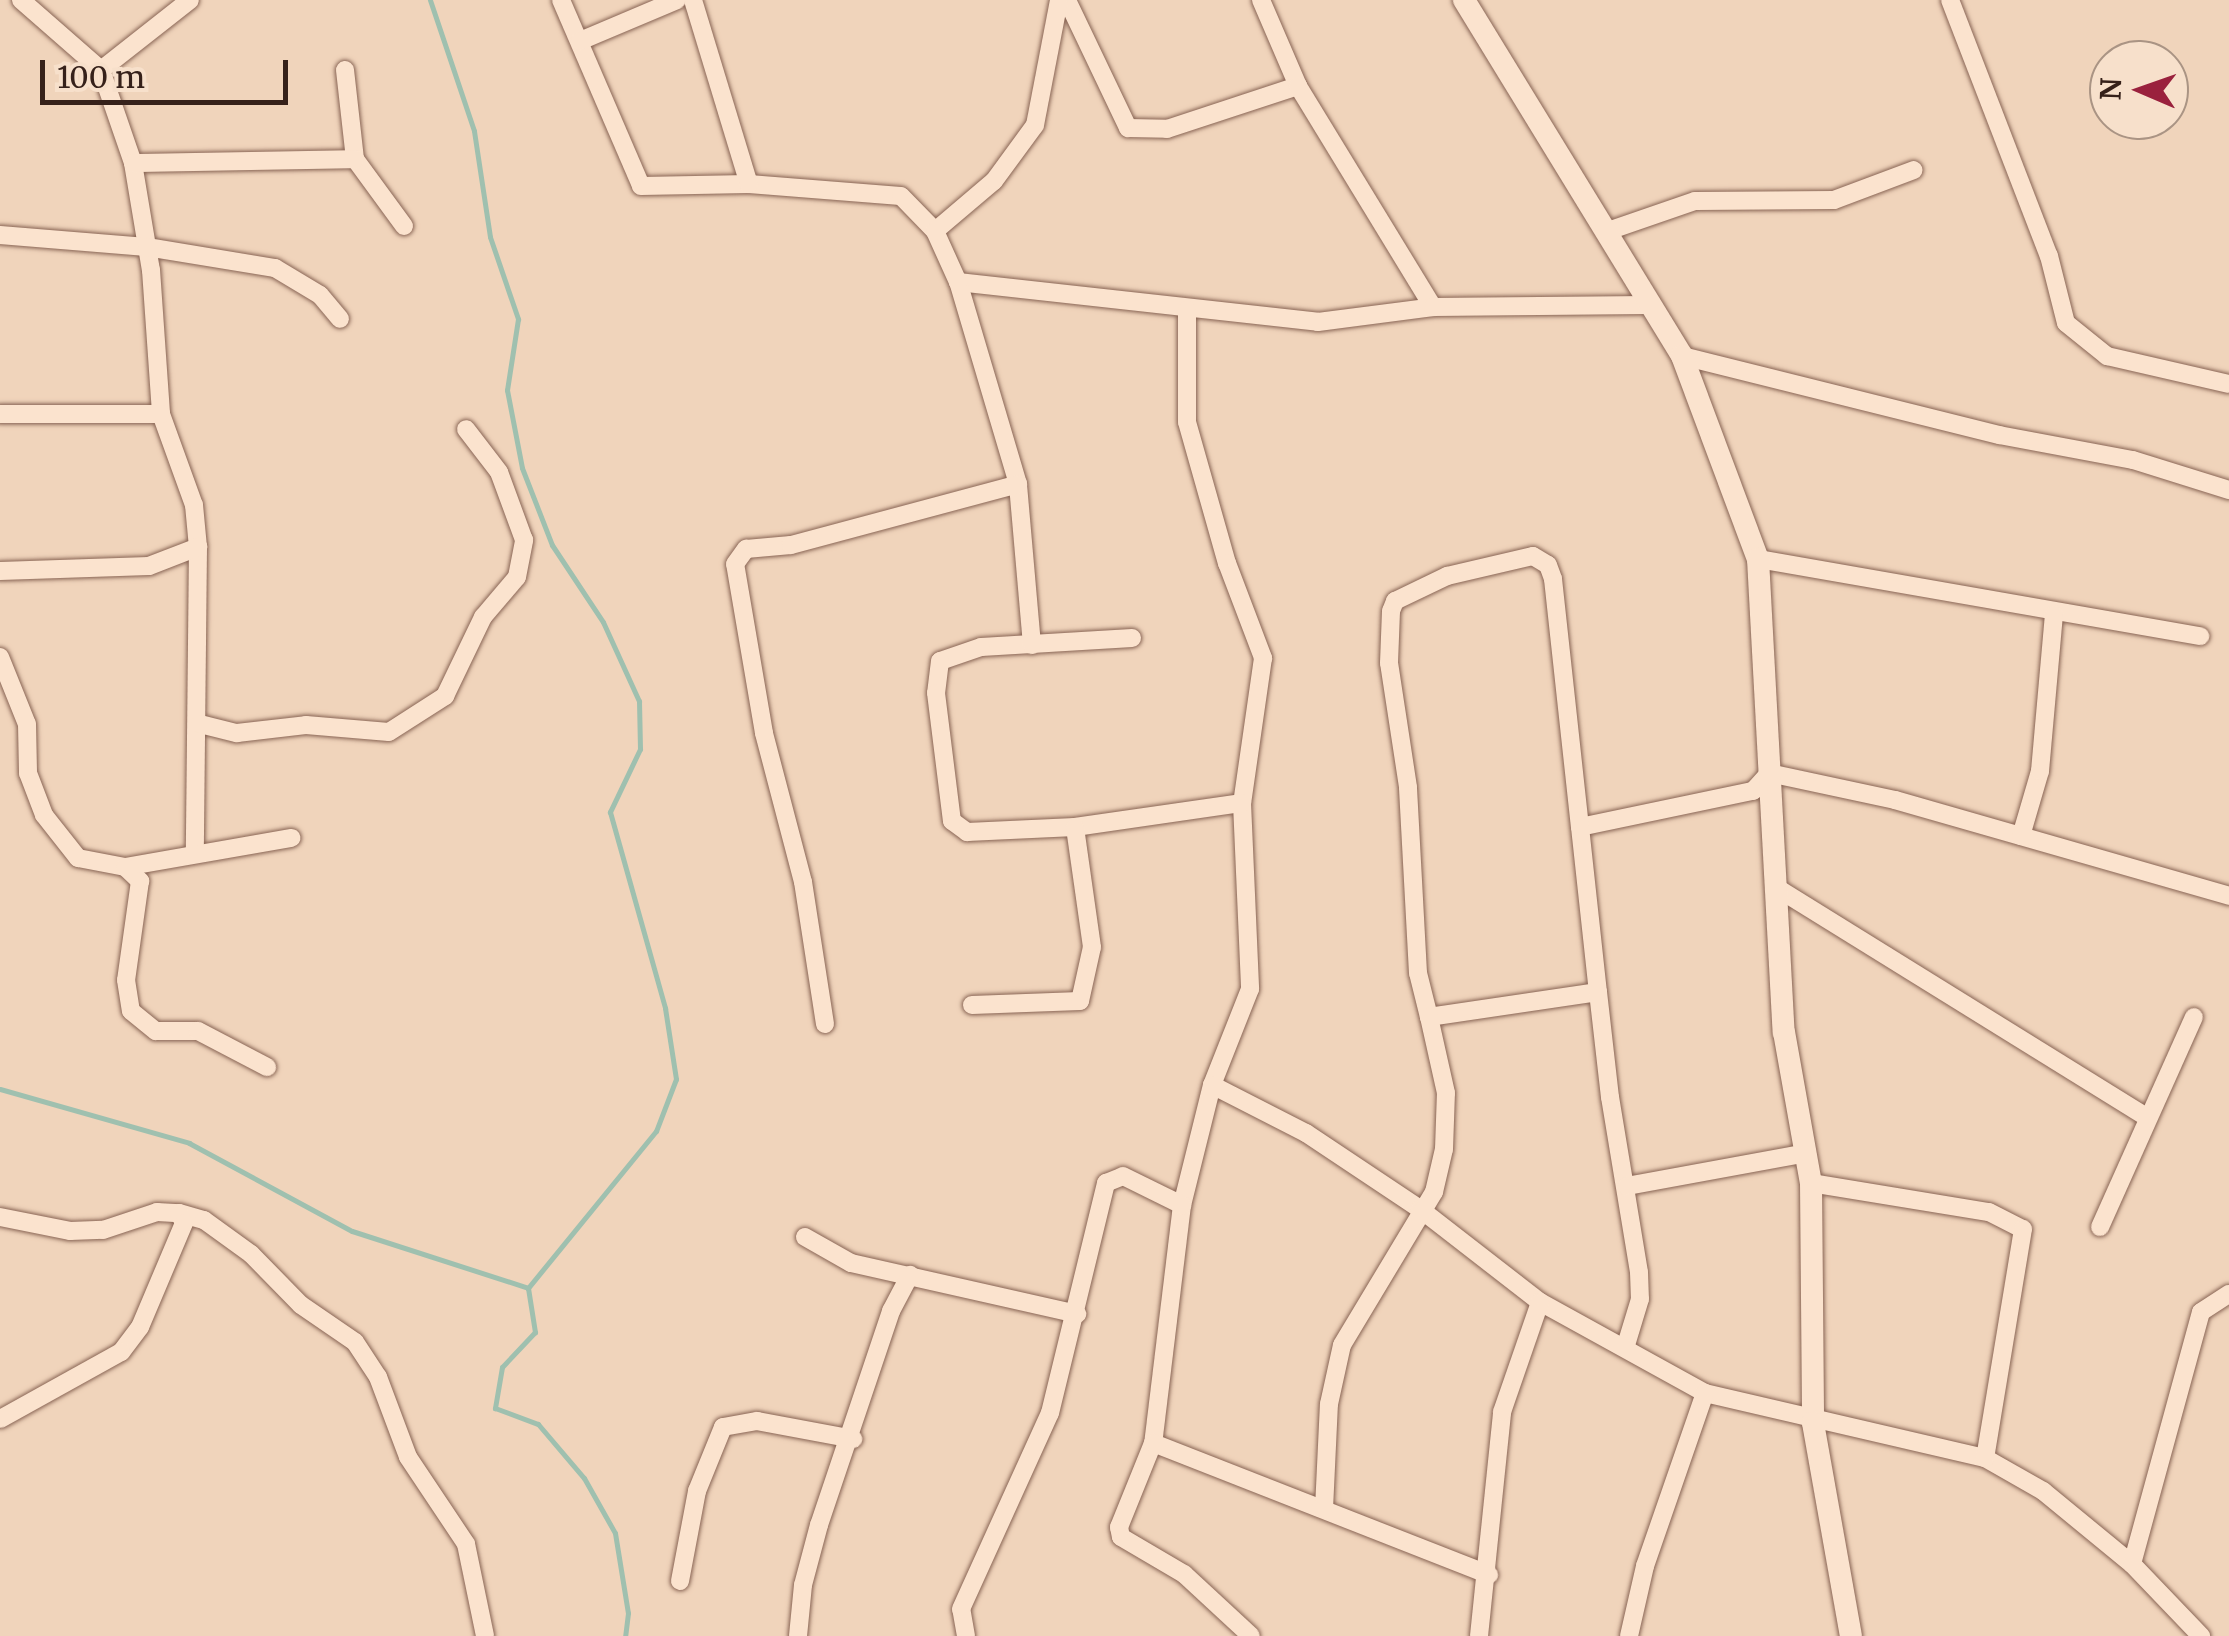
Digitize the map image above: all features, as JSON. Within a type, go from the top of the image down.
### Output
[{"type":"street","points":[[21,0],[102,70],[133,163],[147,247],[162,414],[194,505],[198,547],[200,724],[192,786],[195,853]]},
{"type":"street","points":[[102,70],[190,0]]},
{"type":"street","points":[[562,0],[641,186],[749,184],[901,196],[935,231],[958,282],[1018,484],[1032,645]]},
{"type":"street","points":[[580,41],[678,0]]},
{"type":"street","points":[[694,0],[749,184]]},
{"type":"street","points":[[935,231],[994,181],[1035,125],[1058,0]]},
{"type":"street","points":[[1067,0],[1117,116],[1128,128],[1167,129],[1298,86]]},
{"type":"street","points":[[1261,0],[1298,86],[1432,307]]},
{"type":"street","points":[[1464,0],[1682,356],[1758,559],[1784,1032],[1811,1183],[1813,1422],[1853,1636]]},
{"type":"street","points":[[1950,0],[2049,256],[2066,323],[2106,356],[2229,384]]},
{"type":"street","points":[[345,70],[355,160],[404,226]]},
{"type":"street","points":[[133,163],[355,160]]},
{"type":"street","points":[[1604,232],[1696,201],[1834,200],[1914,170]]},
{"type":"street","points":[[0,235],[147,247],[275,268],[320,295],[340,318]]},
{"type":"street","points":[[958,282],[1318,322],[1432,307],[1648,305]]},
{"type":"street","points":[[1187,310],[1188,422],[1227,563],[1263,658],[1242,803],[1250,989],[1212,1085],[1182,1205],[1153,1443],[1120,1527],[1121,1538],[1184,1574],[1252,1636]]},
{"type":"street","points":[[1682,356],[1999,434],[2133,460],[2229,490]]},
{"type":"street","points":[[0,414],[162,414]]},
{"type":"street","points":[[200,724],[237,733],[306,725],[390,732],[445,696],[483,617],[517,578],[524,540],[499,472],[466,429]]},
{"type":"street","points":[[824,1024],[804,882],[764,733],[735,564],[746,549],[791,545],[1018,484]]},
{"type":"street","points":[[0,572],[150,566],[198,547]]},
{"type":"street","points":[[1324,1508],[1329,1404],[1342,1345],[1420,1209],[1434,1192],[1444,1149],[1446,1094],[1418,973],[1408,787],[1389,663],[1395,601],[1464,572],[1532,556],[1548,564],[1598,992],[1627,1186],[1640,1299],[1626,1345]]},
{"type":"street","points":[[1758,559],[1958,592],[2054,615],[2200,636]]},
{"type":"street","points":[[2020,836],[2040,771],[2054,615]]},
{"type":"street","points":[[1132,638],[980,647],[940,661],[936,693],[952,821],[967,832],[1075,827],[1242,803]]},
{"type":"street","points":[[0,658],[27,724],[28,772],[52,827],[78,858],[125,867],[291,838]]},
{"type":"street","points":[[1580,827],[1753,790],[1768,773]]},
{"type":"street","points":[[1768,773],[2020,836],[2229,896]]},
{"type":"street","points":[[972,1005],[1080,1001],[1092,947],[1075,827]]},
{"type":"street","points":[[125,867],[140,881],[126,980],[131,1011],[156,1030],[198,1030],[266,1067]]},
{"type":"street","points":[[1777,888],[2145,1116]]},
{"type":"street","points":[[1429,1017],[1598,992]]},
{"type":"street","points":[[2100,1227],[2145,1116],[2194,1017]]},
{"type":"street","points":[[1212,1085],[1306,1133],[1420,1209],[1540,1302],[1626,1345],[1706,1393],[1813,1422],[1984,1458],[2043,1491],[2132,1564],[2200,1636]]},
{"type":"street","points":[[1627,1186],[1807,1153]]},
{"type":"street","points":[[966,1636],[961,1610],[1050,1414],[1106,1183],[1123,1176],[1182,1205]]},
{"type":"street","points":[[1811,1183],[1989,1212],[2023,1229],[1984,1458]]},
{"type":"street","points":[[0,1217],[92,1231],[157,1212],[204,1220],[251,1254],[300,1304],[355,1342],[378,1377],[408,1457],[466,1544],[484,1636]]},
{"type":"street","points":[[0,1418],[122,1352],[140,1326],[184,1230],[178,1213]]},
{"type":"street","points":[[805,1238],[850,1264],[1077,1314]]},
{"type":"street","points":[[798,1636],[802,1586],[853,1439],[890,1311],[910,1275]]},
{"type":"street","points":[[2132,1564],[2201,1312],[2229,1294]]},
{"type":"street","points":[[1479,1636],[1489,1576],[1502,1412],[1540,1302]]},
{"type":"street","points":[[1629,1636],[1645,1566],[1706,1393]]},
{"type":"street","points":[[680,1581],[697,1491],[723,1427],[758,1421],[853,1439]]},
{"type":"street","points":[[1153,1443],[1489,1576]]},
{"type":"waterway","points":[[430,0],[474,131],[490,237],[518,319],[507,390],[522,468],[552,545],[603,622],[639,701],[640,749],[610,812],[665,1008],[676,1079],[656,1131],[528,1288],[535,1332],[502,1367],[495,1408],[538,1424],[584,1478],[615,1533],[628,1613],[625,1636]]},
{"type":"waterway","points":[[0,1089],[189,1143],[352,1231],[528,1288]]}]
